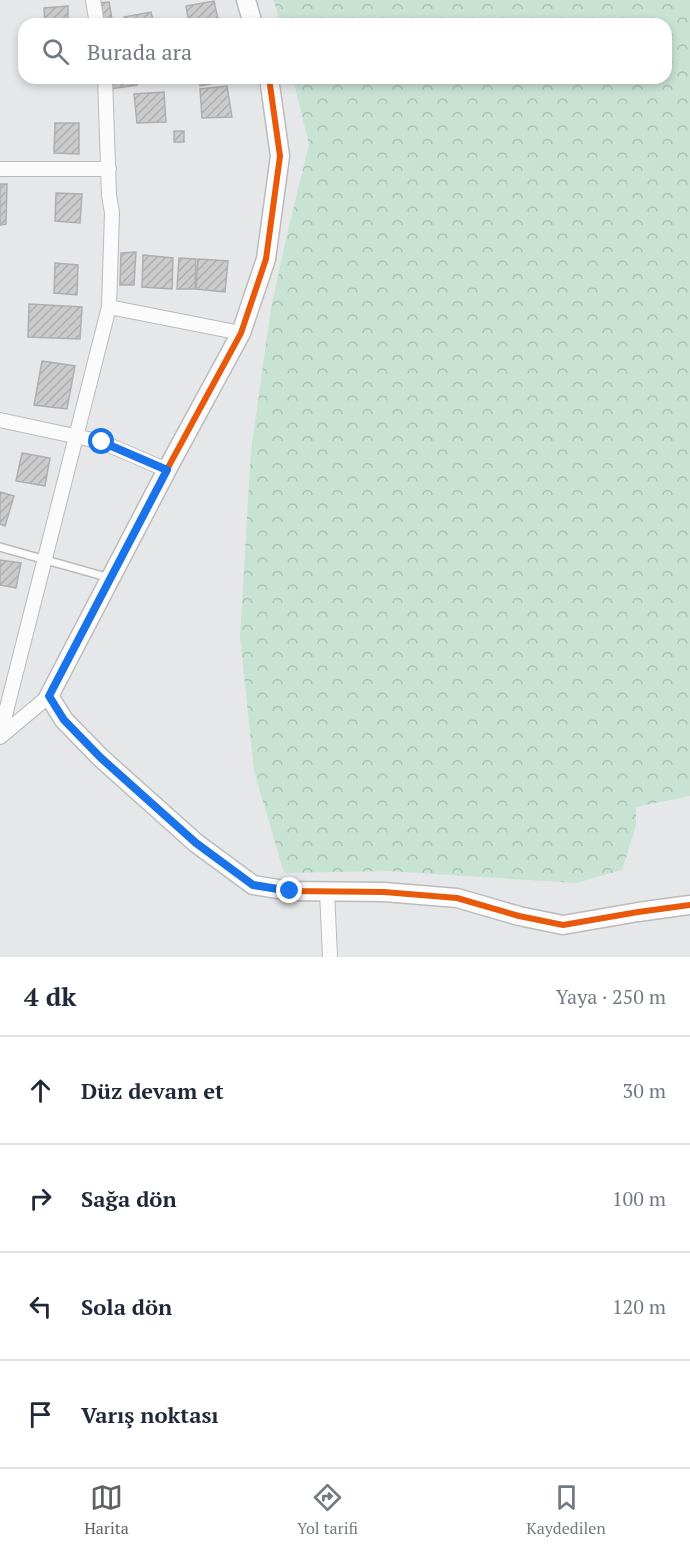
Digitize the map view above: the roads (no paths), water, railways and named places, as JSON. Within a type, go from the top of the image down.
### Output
[{"type":"street","points":[[93,0],[96,18]]},
{"type":"street","points":[[246,0],[251,18]]},
{"type":"street","points":[[0,736],[109,307],[111,213],[105,84]]},
{"type":"street","points":[[0,736],[49,696],[241,333],[266,259],[280,156],[270,84]]},
{"type":"street","points":[[0,169],[109,169]]},
{"type":"street","points":[[109,307],[241,333]]},
{"type":"street","points":[[0,420],[102,442],[167,470]]},
{"type":"street","points":[[49,696],[64,720],[101,758],[196,843],[253,885],[290,891],[384,892],[457,898],[519,916],[563,925],[690,905]]},
{"type":"street","points":[[327,891],[330,957]]},
{"type":"lane","points":[[0,547],[111,579]]}]
